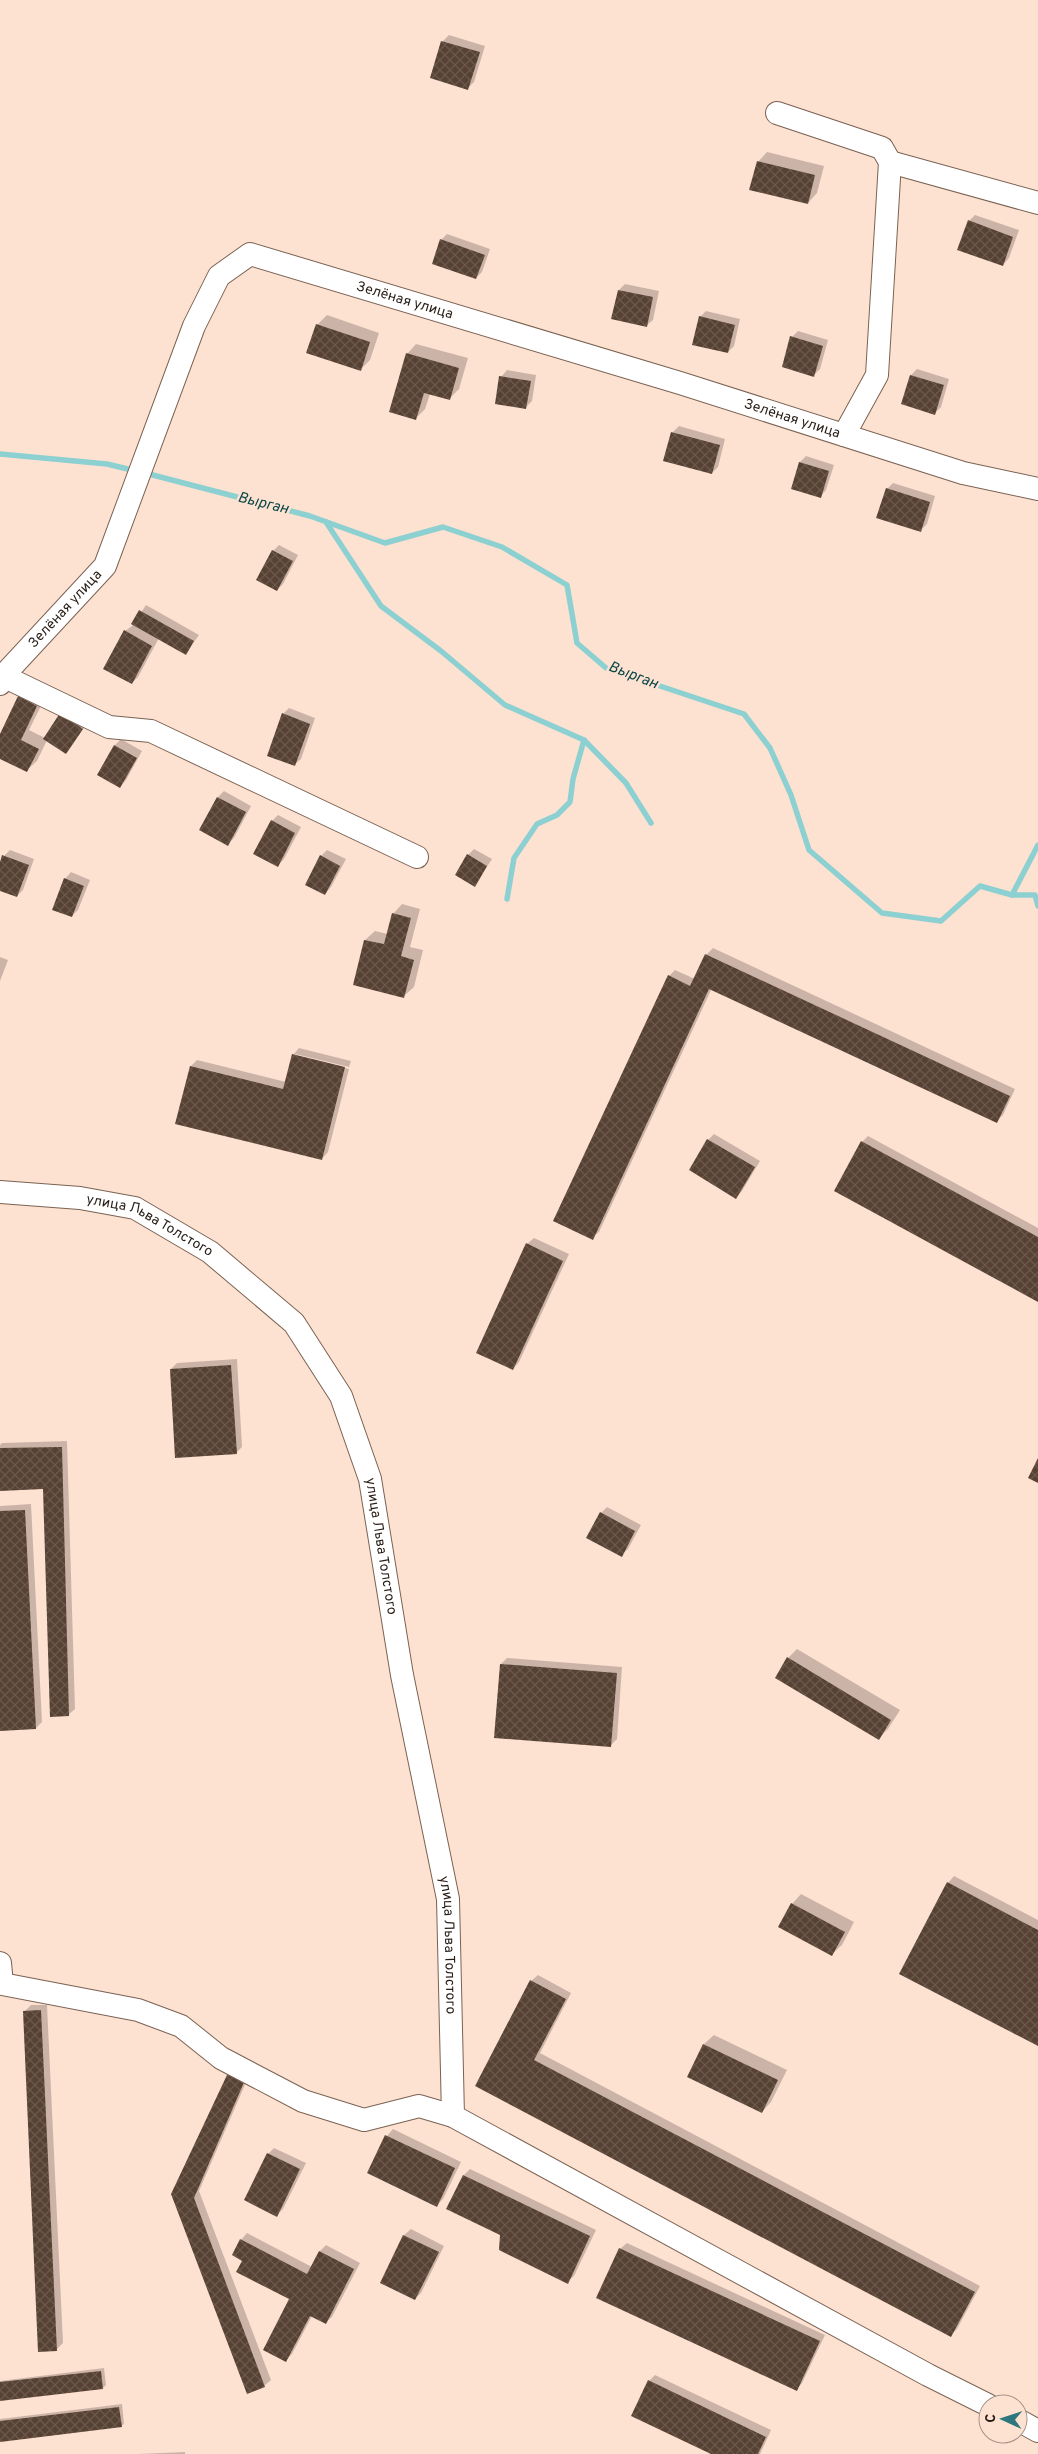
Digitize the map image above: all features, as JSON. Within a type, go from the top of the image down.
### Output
[{"type":"street","points":[[777,114],[882,148],[890,162],[877,375],[844,435]]},
{"type":"street","points":[[890,162],[1038,203]]},
{"type":"street","name":"Зелёная улица","points":[[2,680],[105,566],[194,326],[219,276],[250,254],[963,473],[1038,489]]},
{"type":"street","points":[[2,680],[109,727],[151,731],[417,857]]},
{"type":"street","name":"улица Льва Толстого","points":[[0,1192],[80,1198],[135,1208],[194,1242],[210,1252],[294,1323],[341,1396],[370,1478],[402,1675],[448,1899],[452,2116]]},
{"type":"street","points":[[0,1963],[2,1984],[138,2010],[181,2026],[221,2058],[303,2101],[364,2120],[419,2106],[452,2116],[928,2375],[978,2400]]},
{"type":"building","points":[[441,41],[480,52],[468,90],[430,78]]},
{"type":"building","points":[[757,161],[815,175],[808,204],[749,190]]},
{"type":"building","points":[[968,220],[1013,237],[1003,266],[957,250]]},
{"type":"building","points":[[440,239],[485,255],[476,279],[432,264]]},
{"type":"building","points":[[618,290],[653,297],[647,327],[611,319]]},
{"type":"building","points":[[699,316],[735,325],[728,353],[692,345]]},
{"type":"building","points":[[316,324],[370,342],[361,371],[306,353]]},
{"type":"building","points":[[790,336],[823,346],[814,377],[782,367]]},
{"type":"building","points":[[406,353],[459,368],[450,400],[424,393],[416,420],[389,412]]},
{"type":"building","points":[[910,375],[944,385],[935,415],[901,404]]},
{"type":"building","points":[[499,376],[531,381],[526,409],[495,404]]},
{"type":"building","points":[[671,432],[720,445],[712,474],[663,461]]},
{"type":"building","points":[[799,462],[829,471],[821,498],[791,489]]},
{"type":"building","points":[[886,488],[930,502],[921,532],[876,518]]},
{"type":"building","points":[[272,550],[293,561],[277,591],[256,580]]},
{"type":"building","points":[[139,610],[194,641],[186,655],[131,624]]},
{"type":"building","points":[[124,630],[152,646],[132,684],[103,669]]},
{"type":"building","points":[[18,696],[37,706],[21,740],[39,749],[27,772],[0,759],[0,734]]},
{"type":"building","points":[[60,713],[83,729],[66,754],[43,739]]},
{"type":"building","points":[[282,713],[310,724],[295,766],[267,756]]},
{"type":"building","points":[[114,745],[137,758],[120,788],[97,775]]},
{"type":"building","points":[[217,797],[246,812],[228,846],[199,830]]},
{"type":"building","points":[[271,820],[295,833],[278,867],[253,854]]},
{"type":"building","points":[[467,854],[487,866],[475,887],[455,875]]},
{"type":"building","points":[[2,855],[29,865],[17,897],[0,891],[0,862]]},
{"type":"building","points":[[320,855],[340,866],[325,895],[305,885]]},
{"type":"building","points":[[64,878],[84,886],[72,917],[52,910]]},
{"type":"building","points":[[392,913],[411,918],[401,956],[414,960],[404,998],[353,985],[364,940],[384,944]]},
{"type":"building","points":[[705,954],[1010,1096],[997,1123],[709,989],[593,1240],[553,1221],[668,975],[690,986]]},
{"type":"building","points":[[292,1054],[345,1067],[322,1160],[175,1124],[190,1066],[283,1089]]},
{"type":"building","points":[[707,1139],[755,1167],[736,1199],[689,1170]]},
{"type":"building","points":[[861,1141],[1038,1237],[1038,1302],[834,1191]]},
{"type":"building","points":[[526,1243],[563,1261],[513,1370],[476,1353]]},
{"type":"building","points":[[231,1365],[237,1454],[175,1458],[170,1369]]},
{"type":"building","points":[[62,1447],[69,1716],[50,1717],[43,1489],[0,1491],[0,1448]]},
{"type":"building","points":[[1038,1458],[1038,1483],[1028,1478]]},
{"type":"building","points":[[25,1510],[36,1729],[0,1731],[0,1511]]},
{"type":"building","points":[[600,1512],[635,1531],[622,1557],[586,1538]]},
{"type":"building","points":[[787,1657],[891,1720],[879,1740],[775,1678]]},
{"type":"building","points":[[500,1664],[617,1673],[611,1747],[494,1738]]},
{"type":"building","points":[[947,1882],[1038,1930],[1038,2046],[899,1974]]},
{"type":"building","points":[[791,1903],[845,1932],[832,1956],[778,1927]]},
{"type":"building","points":[[530,1980],[566,1999],[534,2060],[975,2292],[951,2337],[475,2086]]},
{"type":"building","points":[[41,2010],[57,2351],[38,2352],[23,2011]]},
{"type":"building","points":[[703,2044],[778,2080],[762,2113],[687,2077]]},
{"type":"building","points":[[227,2075],[245,2080],[194,2198],[265,2387],[247,2394],[171,2194]]},
{"type":"building","points":[[385,2135],[455,2168],[437,2207],[367,2173]]},
{"type":"building","points":[[267,2153],[300,2169],[277,2217],[244,2200]]},
{"type":"building","points":[[463,2175],[590,2236],[568,2284],[499,2250],[500,2235],[446,2209]]},
{"type":"building","points":[[403,2235],[439,2252],[415,2300],[380,2283]]},
{"type":"building","points":[[240,2239],[307,2274],[319,2251],[354,2269],[326,2324],[310,2316],[286,2362],[263,2350],[289,2299],[236,2272],[242,2261],[232,2255]]},
{"type":"building","points":[[619,2248],[820,2341],[797,2391],[596,2298]]},
{"type":"building","points":[[101,2371],[103,2389],[0,2401],[0,2382]]},
{"type":"building","points":[[648,2380],[766,2437],[758,2454],[711,2454],[631,2416]]},
{"type":"building","points":[[119,2407],[122,2427],[0,2442],[0,2421]]},
{"type":"waterway","name":"Вырган","points":[[0,454],[107,464],[136,471]]},
{"type":"waterway","name":"Вырган","points":[[145,473],[310,516],[385,543],[443,527],[502,547],[567,585],[577,643],[606,668],[744,714],[770,748],[791,795],[809,850],[882,913],[941,921],[980,886],[1012,895],[1038,845]]},
{"type":"waterway","points":[[326,522],[381,606],[441,651],[505,705],[584,740],[626,783],[651,823]]},
{"type":"waterway","points":[[507,899],[514,858],[537,824],[557,815],[570,802],[573,779],[584,740]]},
{"type":"waterway","points":[[1012,895],[1035,895],[1038,906]]}]
